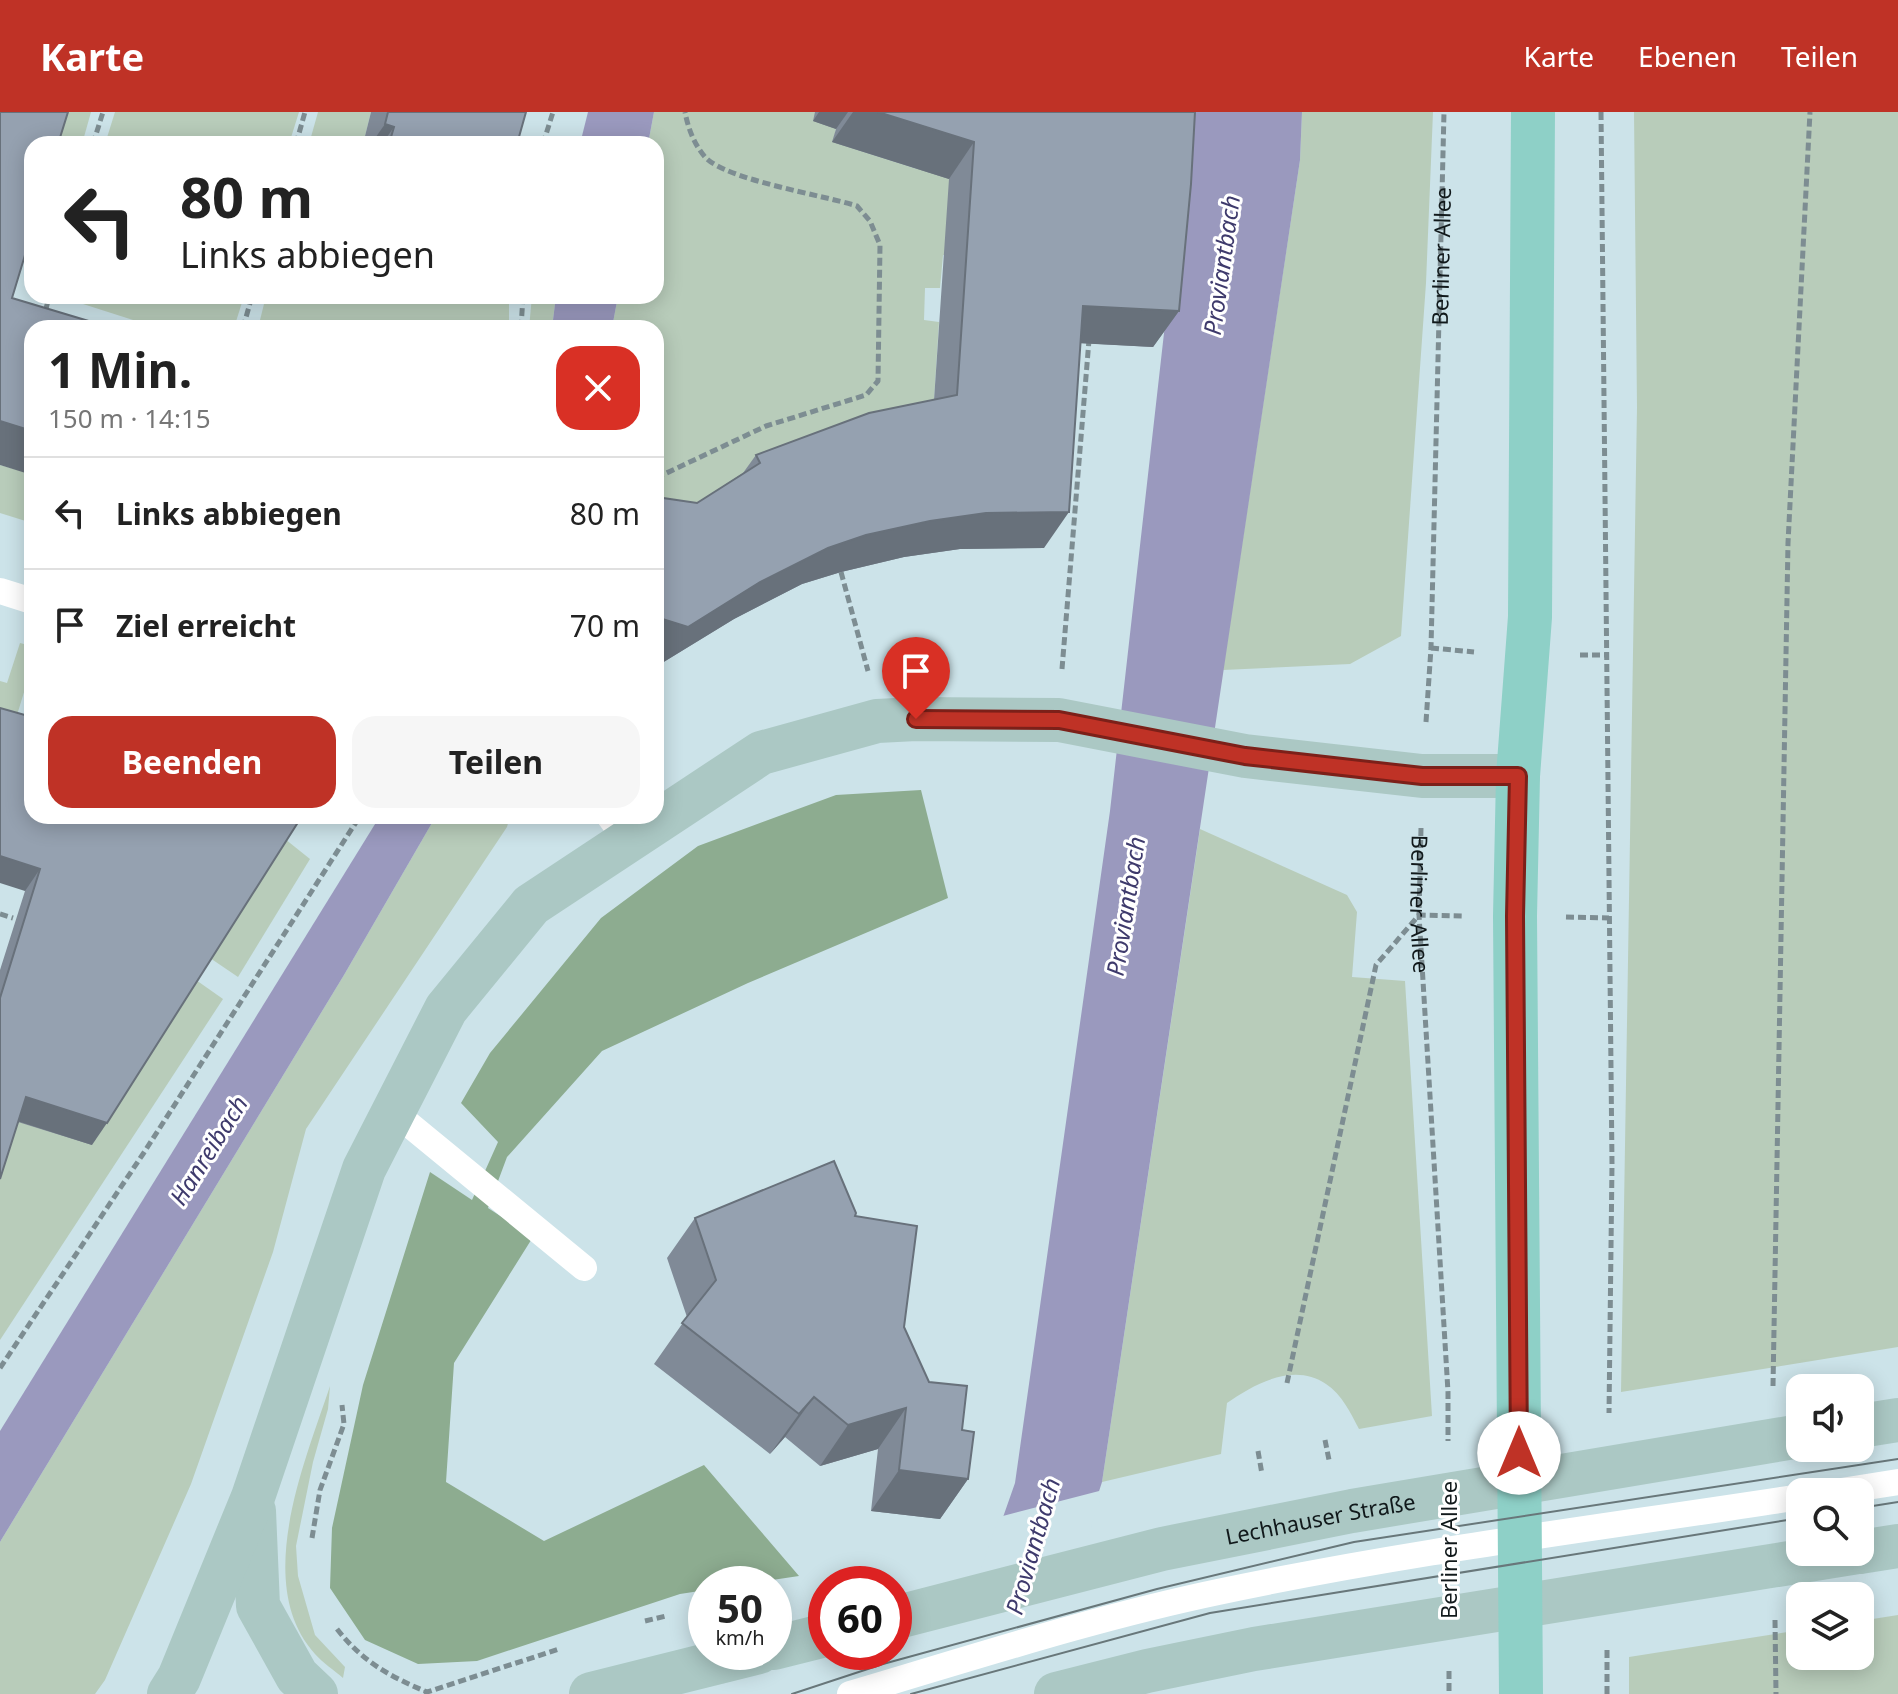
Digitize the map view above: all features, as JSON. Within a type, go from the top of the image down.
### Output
[{"type":"main road","points":[[1521,1694],[1515,916],[1518,776],[1530,617],[1533,112]]},
{"type":"street","points":[[664,805],[761,753],[877,721],[916,719],[1059,720],[1245,756],[1422,776],[1518,776]]},
{"type":"street","points":[[169,1694],[179,1678],[253,1497],[364,1169],[446,1009],[531,905],[618,829]]},
{"type":"street","points":[[1874,1424],[1898,1420]]},
{"type":"street","name":"Lechhauser Straße","points":[[912,1613],[1162,1549],[1352,1511],[1786,1438]]},
{"type":"street","points":[[253,1497],[258,1606],[297,1676],[316,1694]]},
{"type":"street","points":[[1874,1550],[1898,1546]]},
{"type":"street","points":[[1056,1694],[1254,1649],[1786,1564]]},
{"type":"street","points":[[591,1694],[688,1670]]},
{"type":"lane","points":[[0,591],[24,598]]},
{"type":"lane","points":[[394,1112],[584,1268]]},
{"type":"lane","points":[[1874,1486],[1898,1482]]},
{"type":"lane","points":[[850,1694],[1091,1623],[1217,1592],[1354,1566],[1786,1499]]},
{"type":"path","points":[[96,136],[103,112]]},
{"type":"path","points":[[298,136],[305,112]]},
{"type":"path","points":[[546,136],[553,112]]},
{"type":"path","points":[[664,474],[766,426],[866,395],[878,381],[880,245],[870,221],[857,206],[729,173],[706,158],[689,131],[685,112]]},
{"type":"path","name":"Berliner Allee","points":[[1444,112],[1431,648],[1422,776],[1419,915],[1448,1392],[1448,1456]]},
{"type":"path","points":[[1601,112],[1612,1164],[1609,1413]]},
{"type":"path","points":[[1773,1310],[1788,543],[1810,112]]},
{"type":"path","points":[[47,304],[46,309],[59,313]]},
{"type":"path","points":[[1059,720],[1089,333]]},
{"type":"path","points":[[841,572],[864,651],[877,721]]},
{"type":"path","points":[[0,1368],[143,1154],[355,824]]},
{"type":"path","points":[[0,914],[13,918]]},
{"type":"path","points":[[1287,1383],[1376,965],[1419,915]]},
{"type":"path","points":[[311,1544],[320,1490],[344,1424],[342,1395]]},
{"type":"path","points":[[1325,1440],[1329,1460]]},
{"type":"path","points":[[1258,1451],[1262,1474]]},
{"type":"path","points":[[330,1621],[354,1651],[388,1675],[427,1692]]},
{"type":"path","points":[[1607,1632],[1607,1694]]},
{"type":"path","points":[[1449,1662],[1449,1694]]},
{"type":"green space","points":[[53,112],[91,112],[84,136],[46,136]]},
{"type":"green space","points":[[115,112],[299,112],[292,136],[108,136]]},
{"type":"green space","points":[[318,112],[371,112],[365,136],[311,136]]},
{"type":"green space","points":[[654,112],[815,112],[836,129],[833,142],[917,169],[968,168],[962,257],[943,255],[940,288],[925,288],[924,320],[939,322],[932,432],[664,523],[664,320],[614,320],[616,304],[664,304],[664,136],[650,136]]},
{"type":"green space","points":[[1302,112],[1433,112],[1426,283],[1401,636],[1350,664],[1223,670],[1300,160]]},
{"type":"green space","points":[[1634,112],[1898,112],[1898,1347],[1621,1392],[1637,407]]},
{"type":"green space","points":[[83,304],[242,304],[236,320],[133,320]]},
{"type":"green space","points":[[264,304],[509,304],[509,320],[260,320]]},
{"type":"green space","points":[[531,304],[555,304],[553,320],[530,320]]},
{"type":"green space","points":[[0,465],[24,472],[24,520],[0,513]]},
{"type":"green space","points":[[20,643],[24,644],[24,692],[10,738],[0,735],[0,681],[7,683]]},
{"type":"green space","points":[[921,790],[948,898],[748,983],[602,1051],[507,1157],[488,1208],[533,1237],[454,1363],[446,1482],[544,1541],[704,1465],[790,1566],[688,1566],[688,1593],[477,1661],[418,1664],[365,1640],[330,1588],[332,1528],[363,1385],[430,1172],[472,1200],[498,1142],[461,1103],[490,1053],[601,918],[698,846],[836,795]]},
{"type":"green space","points":[[431,824],[508,824],[306,1129],[273,1252],[191,1484],[105,1680],[95,1694],[0,1694],[0,1542],[344,975]]},
{"type":"green space","points":[[1200,829],[1347,895],[1357,912],[1352,977],[1405,981],[1432,1416],[1359,1429],[1332,1388],[1314,1378],[1288,1375],[1262,1383],[1227,1403],[1221,1454],[1102,1482]]},
{"type":"green space","points":[[285,839],[310,859],[238,977],[210,958]]},
{"type":"green space","points":[[196,980],[223,999],[0,1340],[0,1153],[11,1119]]},
{"type":"green space","points":[[330,1386],[328,1409],[313,1462],[296,1546],[298,1576],[315,1635],[345,1667],[343,1678],[315,1654],[297,1626],[287,1593],[285,1558],[298,1486]]},
{"type":"green space","points":[[1898,1615],[1898,1694],[1629,1694],[1629,1657],[1786,1632],[1786,1670],[1874,1670],[1874,1619]]},
{"type":"water","points":[[588,112],[654,112],[650,136],[582,136]]},
{"type":"water","name":"Proviantbach","points":[[1189,112],[1302,112],[1300,160],[1102,1482],[1034,1694],[941,1694],[1015,1483],[1110,811]]},
{"type":"water","points":[[555,304],[616,304],[614,320],[553,320]]},
{"type":"water","name":"Hanreibach","points":[[375,824],[431,824],[344,975],[0,1542],[0,1431]]},
{"type":"pier","points":[[1103,1490],[1038,1694],[937,1694],[999,1517]]},
{"type":"building","points":[[0,112],[68,112],[60,136],[24,136],[24,258],[12,298],[85,320],[24,320],[24,428],[0,421]]},
{"type":"building","points":[[388,112],[526,112],[519,136],[391,136],[394,127],[385,124]]},
{"type":"building","points":[[878,112],[1195,112],[1179,311],[1083,306],[1069,512],[986,513],[866,535],[828,548],[760,582],[688,627],[664,620],[664,498],[697,503],[760,463],[756,455],[869,413],[957,395],[974,142]]},
{"type":"building","points":[[0,708],[24,715],[24,824],[297,824],[107,1123],[26,1097],[0,1179],[0,998],[40,869],[0,856]]},
{"type":"building","points":[[834,1161],[855,1216],[917,1226],[904,1327],[929,1382],[967,1386],[962,1430],[974,1432],[968,1479],[899,1470],[906,1408],[848,1425],[814,1397],[799,1414],[682,1323],[716,1280],[695,1218]]},
{"type":"tram line","points":[[792,1694],[883,1664],[1157,1589],[1354,1542],[1898,1459]]},
{"type":"tram line","points":[[1874,1506],[1898,1502]]},
{"type":"tram line","points":[[911,1694],[1210,1613],[1786,1520]]},
{"type":"route","points":[[916,719],[1059,720],[1245,756],[1422,776],[1518,776],[1515,916],[1519,1453]]}]
